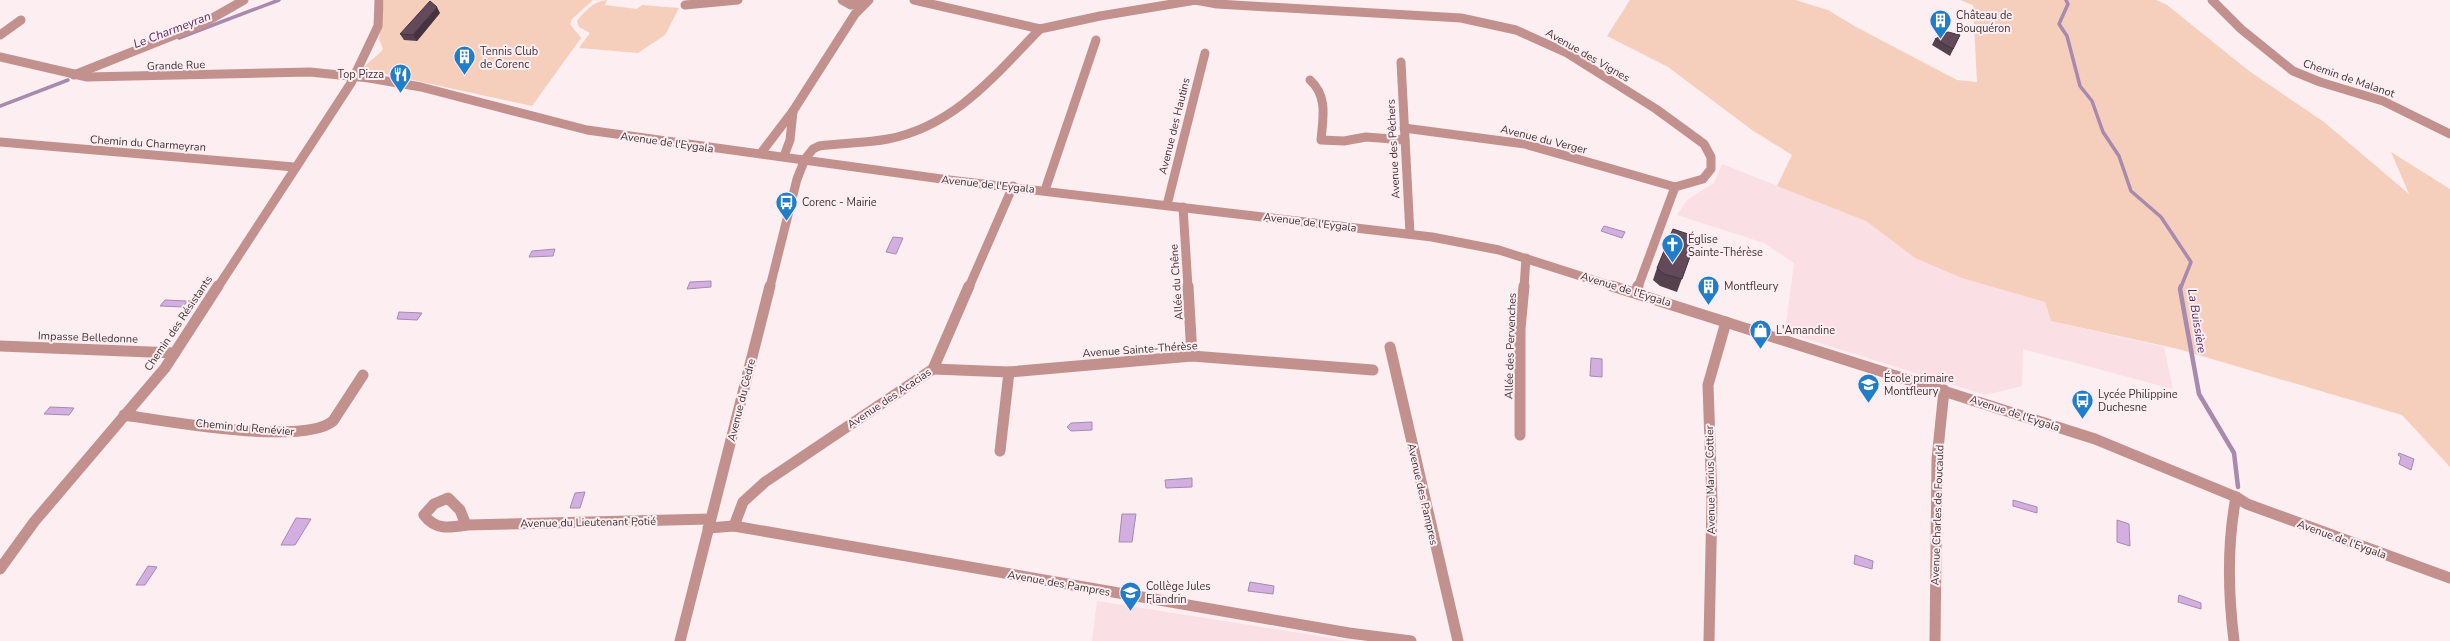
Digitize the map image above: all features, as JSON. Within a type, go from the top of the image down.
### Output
[{"type":"street","points":[[74,75],[202,24],[244,0]]},
{"type":"street","name":"Chemin des Résistants","points":[[0,569],[34,522],[175,353],[354,76],[378,26],[379,0]]},
{"type":"street","points":[[685,5],[738,0]]},
{"type":"street","points":[[914,0],[1040,29]]},
{"type":"street","name":"Avenue des Vignes","points":[[1040,29],[1100,16],[1195,0],[1217,4],[1461,18],[1510,29],[1539,39],[1572,56],[1656,109],[1704,144],[1711,157],[1711,169],[1703,179],[1675,187]]},
{"type":"street","name":"Chemin de Malanot","points":[[2212,0],[2241,29],[2293,71],[2320,82],[2383,101],[2450,134]]},
{"type":"street","points":[[845,2],[867,1]]},
{"type":"street","points":[[760,153],[793,111],[855,14],[867,1]]},
{"type":"street","points":[[845,2],[855,14]]},
{"type":"street","points":[[0,35],[21,20]]},
{"type":"street","points":[[805,159],[813,149],[819,146],[890,139],[939,122],[969,103],[1040,29]]},
{"type":"street","points":[[1045,190],[1096,40]]},
{"type":"street","name":"Avenue des Hautins","points":[[1167,205],[1205,53]]},
{"type":"street","name":"Grande Rue","points":[[0,57],[87,77],[141,77],[310,72],[354,76]]},
{"type":"street","name":"Avenue des Pêchers","points":[[1401,62],[1410,234]]},
{"type":"street","name":"Avenue de l'Eygala","points":[[354,76],[421,87],[588,130],[644,140],[784,156],[949,180],[1013,186],[1410,234],[1485,247],[1636,292],[2095,439],[2236,497],[2247,504],[2450,578]]},
{"type":"street","points":[[1310,80],[1318,85],[1324,98],[1321,140],[1344,141],[1366,137],[1405,140]]},
{"type":"street","points":[[784,156],[790,140],[793,111]]},
{"type":"street","name":"Avenue du Verger","points":[[1404,128],[1525,144],[1675,187]]},
{"type":"street","name":"Chemin du Charmeyran","points":[[0,142],[294,167]]},
{"type":"street","name":"Avenue du Cèdre","points":[[680,641],[797,179],[805,159]]},
{"type":"street","name":"Avenue des Acacias","points":[[734,526],[743,502],[765,482],[933,369],[1013,186]]},
{"type":"street","points":[[1636,292],[1675,187]]},
{"type":"street","name":"Allée du Chêne","points":[[1183,207],[1192,356]]},
{"type":"street","name":"Allée des Pervenches","points":[[1520,435],[1520,329],[1526,258]]},
{"type":"street","name":"Avenue Marius Cottier","points":[[1710,641],[1712,501],[1708,385],[1726,322]]},
{"type":"street","name":"Impasse Belledonne","points":[[0,346],[175,353]]},
{"type":"street","name":"Avenue des Pampres","points":[[1390,347],[1453,626],[1458,641]]},
{"type":"street","name":"Avenue Sainte-Thérèse","points":[[933,369],[1009,372],[1192,356],[1373,370]]},
{"type":"street","points":[[1000,451],[1009,372]]},
{"type":"street","name":"Chemin du Renévier","points":[[124,415],[282,433],[318,430],[330,424],[363,375]]},
{"type":"street","name":"Avenue Charles de Foucauld","points":[[1935,641],[1937,460],[1944,390]]},
{"type":"street","points":[[2234,641],[2231,618],[2231,516],[2236,497]]},
{"type":"street","name":"Avenue de l'Eygala","points":[[2236,497],[2250,498],[2450,573]]},
{"type":"street","name":"Avenue du Lieutenant Potié","points":[[466,525],[709,524]]},
{"type":"street","name":"Avenue des Pampres","points":[[709,524],[734,526],[1349,633],[1411,641]]},
{"type":"shaded area","points":[[384,0],[593,0],[572,19],[570,24],[581,38],[532,106],[363,69],[383,49],[379,39]]},
{"type":"shaded area","points":[[607,0],[605,5],[637,9],[642,5],[679,8],[665,35],[638,53],[579,48],[590,33],[579,27],[577,21],[590,7]]},
{"type":"shaded area","points":[[1630,0],[1795,0],[1828,10],[1856,27],[1957,80],[1977,82],[1973,5],[1960,0],[2156,0],[2167,5],[2249,71],[2324,122],[2409,194],[2391,152],[2450,189],[2450,467],[2402,415],[2178,349],[2051,321],[2045,302],[1962,278],[1915,258],[1866,221],[1777,186],[1792,155],[1752,130],[1668,67],[1607,36]]},
{"type":"shaded area","points":[[1722,164],[1866,221],[1915,258],[2045,302],[2051,321],[2164,347],[2173,389],[2023,349],[2022,386],[1985,395],[1785,332],[1794,263],[1764,243],[1677,215],[1687,200],[1714,183]]},
{"type":"shaded area","points":[[1604,226],[1625,232],[1622,238],[1601,231]]},
{"type":"shaded area","points":[[893,237],[903,238],[896,254],[886,252]]},
{"type":"shaded area","points":[[555,249],[553,256],[529,257],[532,251]]},
{"type":"shaded area","points":[[711,281],[711,287],[687,289],[690,282]]},
{"type":"shaded area","points":[[165,300],[187,301],[183,307],[160,306]]},
{"type":"shaded area","points":[[399,312],[422,313],[417,320],[397,319]]},
{"type":"shaded area","points":[[1591,358],[1602,359],[1602,377],[1590,376]]},
{"type":"shaded area","points":[[50,407],[74,408],[69,415],[44,414]]},
{"type":"shaded area","points":[[1092,422],[1092,430],[1071,431],[1067,427],[1071,423]]},
{"type":"shaded area","points":[[2399,453],[2414,459],[2411,470],[2399,464],[2401,457],[2398,455]]},
{"type":"shaded area","points":[[1192,478],[1192,487],[1166,488],[1165,480]]},
{"type":"shaded area","points":[[585,492],[580,508],[570,508],[575,493]]},
{"type":"shaded area","points":[[2013,500],[2037,507],[2037,513],[2013,506]]},
{"type":"shaded area","points":[[1122,514],[1136,514],[1132,542],[1119,542]]},
{"type":"shaded area","points":[[296,518],[311,519],[295,545],[281,545]]},
{"type":"shaded area","points":[[2117,520],[2129,524],[2130,546],[2117,542]]},
{"type":"shaded area","points":[[1855,555],[1873,561],[1872,569],[1854,564]]},
{"type":"shaded area","points":[[148,566],[157,567],[145,585],[136,585]]},
{"type":"shaded area","points":[[1250,582],[1274,586],[1273,594],[1248,591]]},
{"type":"shaded area","points":[[2179,595],[2201,603],[2201,609],[2178,602]]},
{"type":"shaded area","name":"Collège Jules Flandrin","points":[[1097,601],[1237,623],[1349,641],[1092,641]]},
{"type":"building","points":[[430,1],[437,7],[413,35],[400,34]]},
{"type":"building","points":[[1948,32],[1960,35],[1953,49],[1935,39]]},
{"type":"building","name":"Église Sainte-Thérèse","points":[[1673,229],[1697,237],[1682,279],[1664,274],[1657,268]]},
{"type":"waterway","name":"Le Charmeyran","points":[[179,38],[279,0]]},
{"type":"waterway","name":"La Buissière","points":[[2066,0],[2068,4],[2059,24],[2067,36],[2080,86],[2092,101],[2103,132],[2119,156],[2131,191],[2161,217],[2191,262],[2181,287]]},
{"type":"waterway","name":"Le Charmeyran","points":[[0,106],[68,80]]},
{"type":"waterway","name":"La Buissière","points":[[2181,286],[2180,289],[2199,394],[2234,453],[2238,487]]},
{"type":"place","name":"Château de Bouquéron","points":[[1940,40]]},
{"type":"place","name":"Tennis Club de Corenc","points":[[464,76]]},
{"type":"place","name":"Top Pizza","points":[[400,94]]},
{"type":"place","name":"Corenc - Mairie","points":[[786,222]]},
{"type":"place","name":"Église Sainte-Thérèse","points":[[1673,264]]},
{"type":"place","name":"Montfleury","points":[[1708,306]]},
{"type":"place","name":"L'Amandine","points":[[1761,350]]},
{"type":"place","name":"École primaire Montfleury","points":[[1868,404]]},
{"type":"place","name":"Lycée Philippine Duchesne","points":[[2083,420]]},
{"type":"place","name":"Collège Jules Flandrin","points":[[1131,612]]}]
